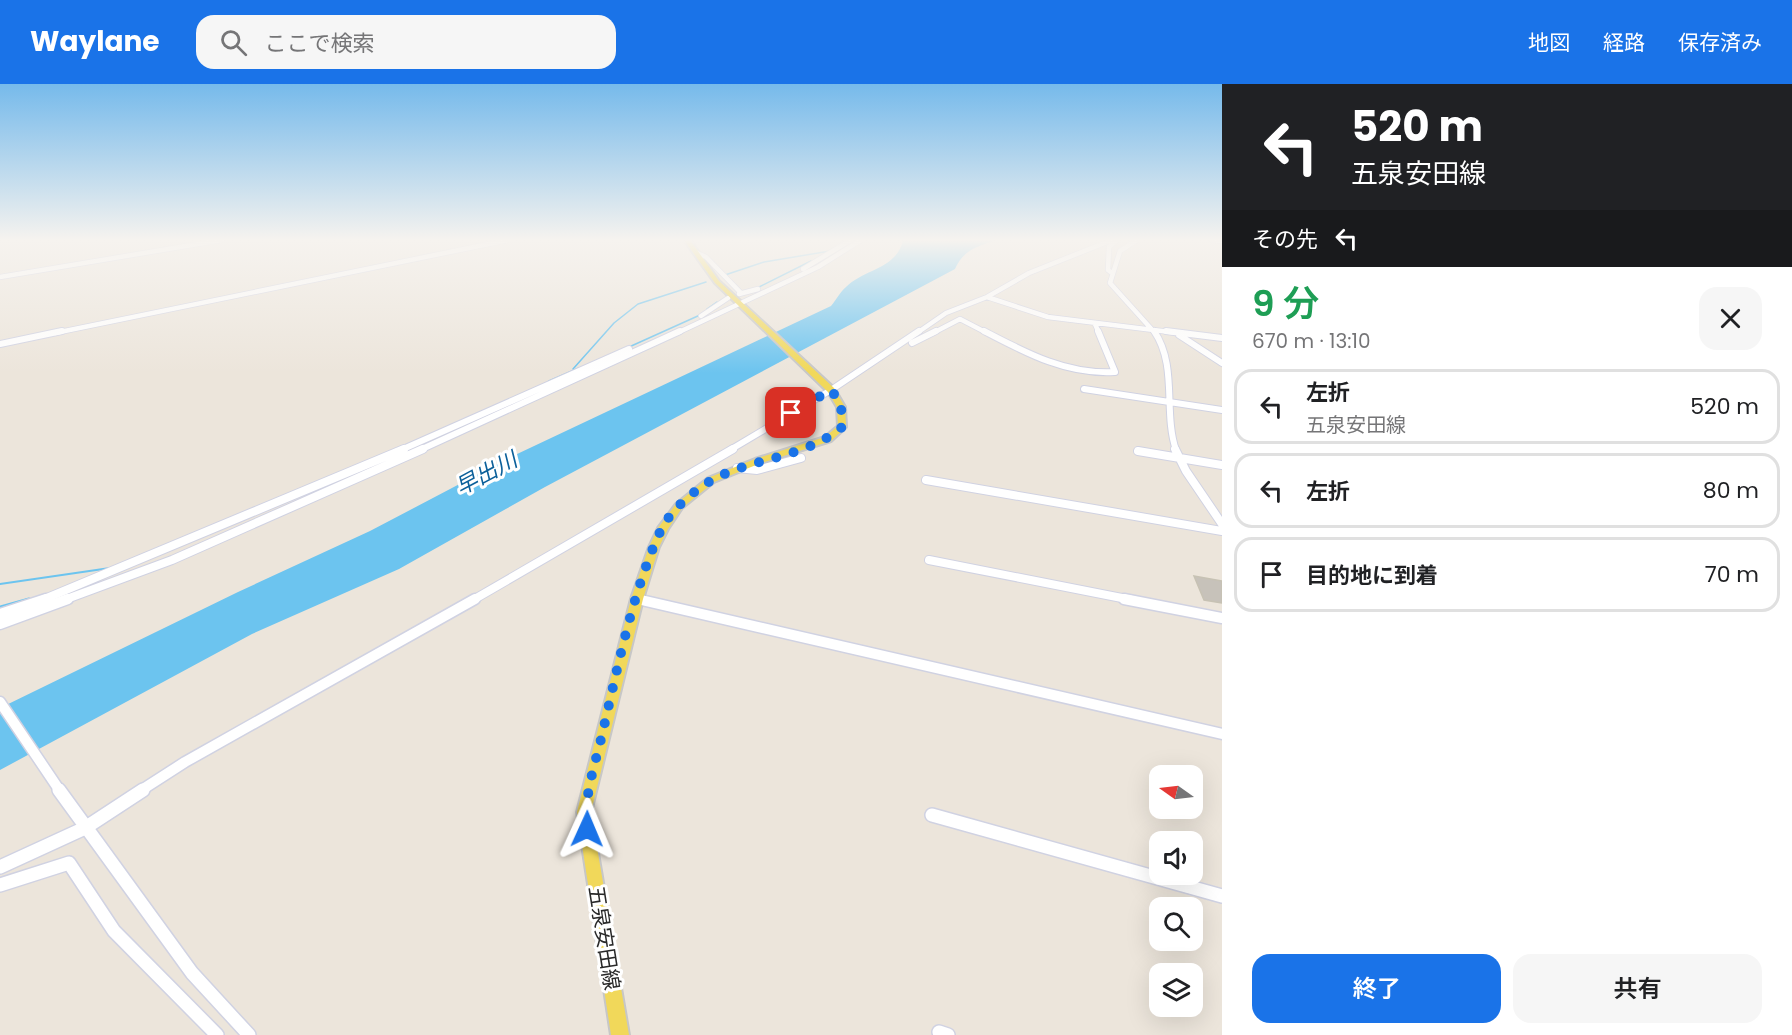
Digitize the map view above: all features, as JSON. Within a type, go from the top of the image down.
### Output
[{"type":"main road","points":[[720,284],[740,298],[830,389]]},
{"type":"main road","name":"五泉安田線","points":[[620,1035],[584,812],[637,599],[654,547],[675,510],[711,480],[737,468],[828,439],[842,427],[843,412],[840,401],[830,389]]},
{"type":"street","points":[[0,344],[291,284]]},
{"type":"street","points":[[0,624],[172,560],[280,514],[771,284]]},
{"type":"street","points":[[740,298],[774,284]]},
{"type":"street","points":[[0,867],[83,823],[186,762],[482,597],[830,389],[946,313],[987,297],[1009,284]]},
{"type":"street","points":[[1111,284],[1119,296],[1154,331],[1162,345],[1168,372],[1172,439],[1179,458],[1222,524]]},
{"type":"street","points":[[987,297],[1048,317],[1222,338]]},
{"type":"street","points":[[0,614],[112,572],[460,425],[700,316],[728,298]]},
{"type":"street","points":[[884,361],[921,337],[960,319],[1056,364],[1105,374],[1115,372],[1095,324]]},
{"type":"street","points":[[1176,333],[1222,363]]},
{"type":"street","points":[[1084,389],[1222,410]]},
{"type":"street","points":[[1138,451],[1222,465]]},
{"type":"street","points":[[737,468],[757,470],[801,458]]},
{"type":"street","points":[[926,480],[1222,531]]},
{"type":"street","points":[[929,560],[1222,618]]},
{"type":"street","points":[[637,599],[1222,734]]},
{"type":"street","points":[[0,702],[83,823],[192,973],[249,1035]]},
{"type":"street","points":[[932,815],[1222,896]]},
{"type":"street","points":[[0,885],[69,862],[114,931],[217,1035]]},
{"type":"water","name":"早出川","points":[[849,284],[926,284],[545,487],[399,569],[252,634],[0,770],[0,708],[238,592],[370,531],[515,455],[831,306]]},
{"type":"building","points":[[1194,576],[1222,581],[1222,603],[1204,600]]},
{"type":"waterway","points":[[573,369],[614,323],[638,304],[699,284]]},
{"type":"waterway","points":[[757,288],[764,284]]},
{"type":"waterway","points":[[707,309],[717,302]]},
{"type":"waterway","points":[[629,347],[700,315]]},
{"type":"waterway","points":[[549,381],[579,368]]},
{"type":"waterway","points":[[0,584],[110,568]]},
{"type":"waterway","points":[[0,607],[29,599],[25,600]]},
{"type":"route","points":[[587,829],[584,812],[605,723],[637,599],[654,547],[663,528],[679,506],[711,480],[737,468],[828,439],[842,427],[843,412],[840,401],[831,390],[791,413]]}]
